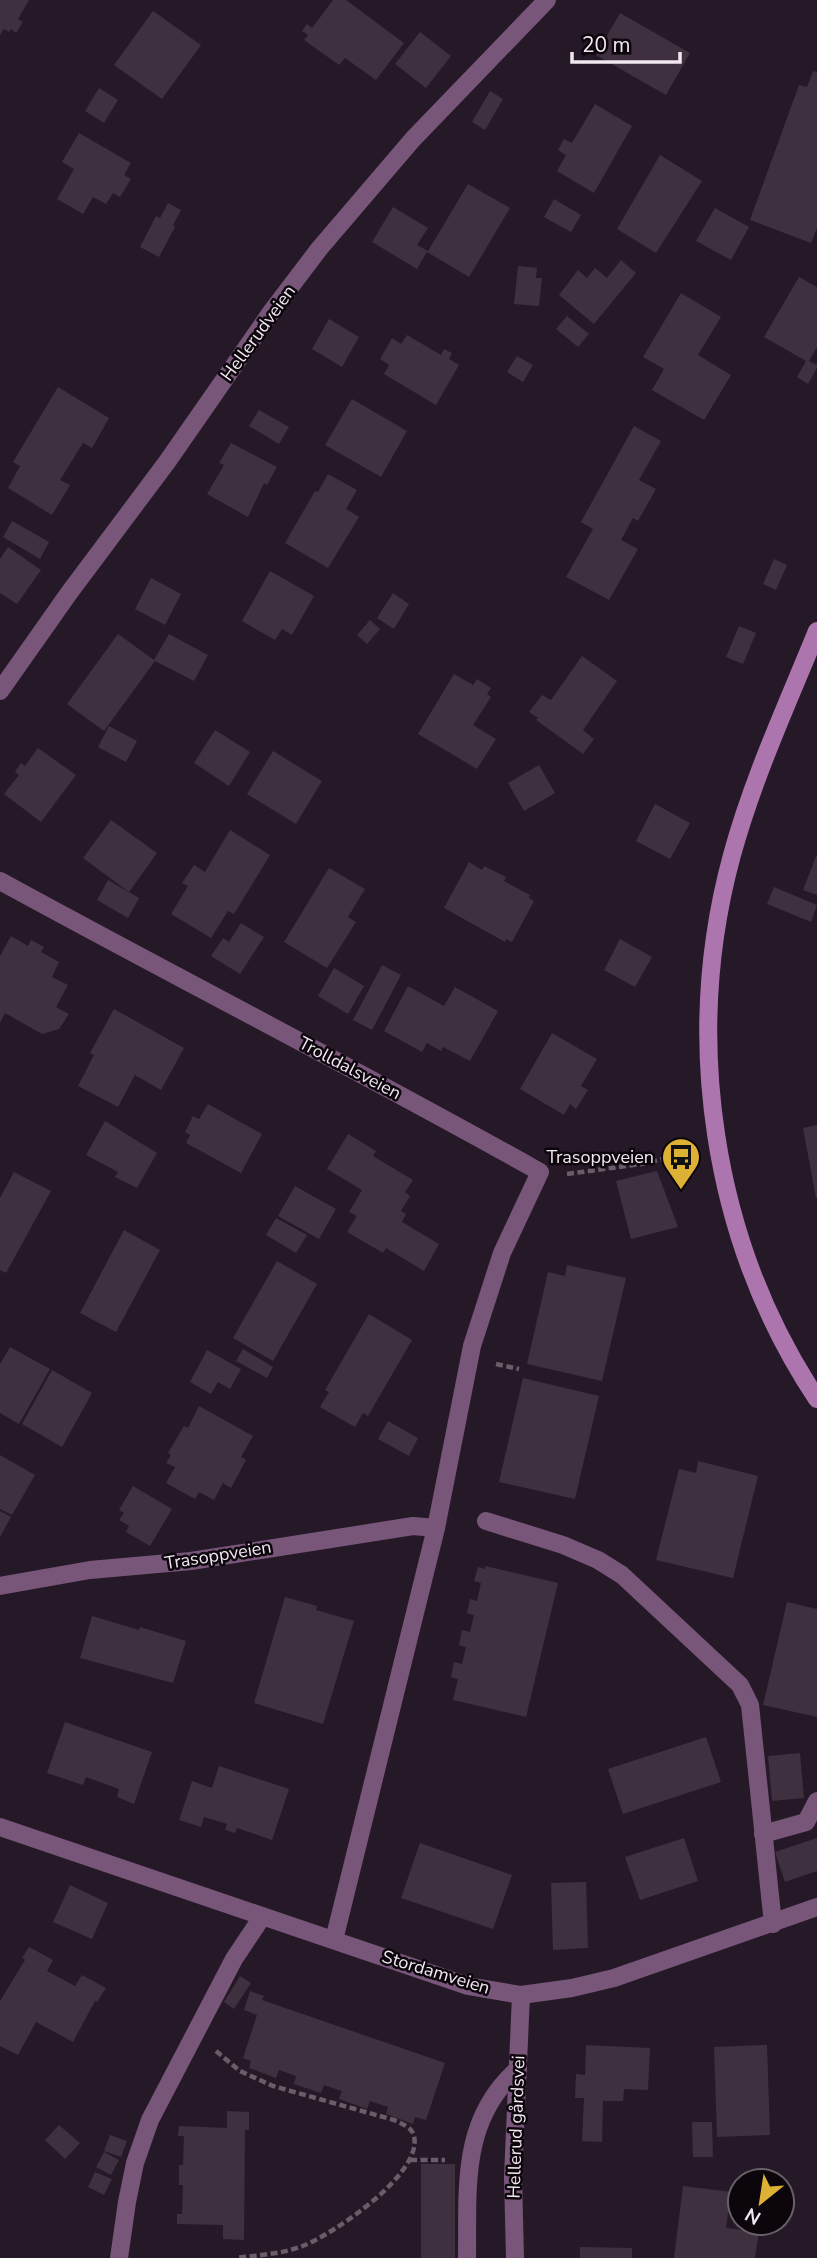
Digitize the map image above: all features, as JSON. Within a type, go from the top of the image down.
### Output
[{"type":"main road","points":[[817,631],[744,815],[722,897],[713,948],[709,1000],[709,1077],[718,1146],[738,1234],[757,1288],[789,1355],[817,1399]]},
{"type":"street","name":"Hellerudveien","points":[[0,691],[319,249],[413,139],[547,0]]},
{"type":"street","name":"Trolldalsveien","points":[[0,881],[402,1095],[540,1172]]},
{"type":"street","points":[[334,1940],[436,1528],[471,1346],[502,1253],[540,1172]]},
{"type":"street","points":[[486,1521],[563,1545],[598,1560],[637,1589],[740,1685],[750,1705],[774,1924]]},
{"type":"street","name":"Trasoppveien","points":[[0,1586],[90,1570],[191,1561],[413,1525],[436,1528]]},
{"type":"street","points":[[763,1834],[806,1822],[817,1801]]},
{"type":"street","name":"Stordamveien","points":[[0,1827],[468,1986],[521,1995],[572,1988],[614,1978],[817,1907]]},
{"type":"street","points":[[119,2258],[135,2163],[150,2120],[234,1959],[262,1917]]},
{"type":"street","name":"Hellerud gårdsvei","points":[[515,2258],[513,2177],[521,1995]]},
{"type":"street","points":[[467,2258],[469,2168],[478,2122],[505,2080],[518,2069]]},
{"type":"path","points":[[540,1172],[569,1174],[605,1171],[718,1146]]},
{"type":"path","points":[[196,2031],[240,2071],[273,2086],[394,2120],[408,2127],[414,2135],[410,2160],[388,2188],[348,2218],[305,2245],[281,2252],[236,2258]]},
{"type":"path","points":[[410,2160],[444,2160]]},
{"type":"building","points":[[0,0],[29,0],[18,19],[23,22],[16,33],[11,29],[9,32],[4,29],[0,35]]},
{"type":"building","points":[[333,0],[346,0],[404,43],[376,80],[345,58],[339,65],[304,40],[308,35],[302,31],[307,24],[312,28]]},
{"type":"building","points":[[153,11],[201,45],[162,99],[114,65]]},
{"type":"building","points":[[620,13],[690,53],[666,95],[596,55]]},
{"type":"building","points":[[420,32],[451,56],[426,88],[395,64]]},
{"type":"building","points":[[813,71],[817,72],[817,228],[811,243],[750,220],[799,85],[807,87]]},
{"type":"building","points":[[99,88],[118,100],[104,123],[85,111]]},
{"type":"building","points":[[490,91],[503,99],[485,130],[472,122]]},
{"type":"building","points":[[595,104],[632,126],[594,193],[557,171],[566,155],[558,150],[564,139],[572,143]]},
{"type":"building","points":[[79,133],[131,163],[124,175],[131,179],[120,197],[113,193],[106,204],[93,197],[83,214],[57,199],[74,169],[62,162]]},
{"type":"building","points":[[660,155],[702,181],[656,253],[617,229]]},
{"type":"building","points":[[468,184],[510,208],[469,277],[427,252],[417,269],[372,242],[393,207],[428,228],[417,245],[428,251]]},
{"type":"building","points":[[554,199],[581,215],[571,232],[544,217]]},
{"type":"building","points":[[168,203],[181,210],[159,257],[140,247],[156,216],[160,218]]},
{"type":"building","points":[[715,208],[749,227],[731,260],[696,241]]},
{"type":"building","points":[[621,260],[636,273],[594,324],[559,295],[578,270],[587,278],[595,268],[607,278]]},
{"type":"building","points":[[518,266],[537,268],[536,278],[542,278],[539,306],[514,304]]},
{"type":"building","points":[[799,277],[817,287],[817,347],[809,361],[817,365],[817,368],[808,384],[797,377],[806,361],[764,337]]},
{"type":"building","points":[[681,293],[721,317],[698,355],[731,375],[704,420],[652,390],[664,369],[643,357]]},
{"type":"building","points":[[567,316],[589,334],[578,347],[556,329]]},
{"type":"building","points":[[329,319],[359,337],[342,367],[312,349]]},
{"type":"building","points":[[407,335],[441,355],[444,349],[452,353],[449,359],[459,365],[436,405],[384,374],[389,365],[380,359],[392,338],[401,344]]},
{"type":"building","points":[[517,356],[533,365],[523,382],[507,372]]},
{"type":"building","points":[[58,387],[109,418],[92,448],[83,443],[60,480],[70,485],[52,515],[8,488],[20,466],[13,462]]},
{"type":"building","points":[[352,399],[407,431],[381,477],[325,445]]},
{"type":"building","points":[[259,410],[289,427],[279,444],[249,426]]},
{"type":"building","points":[[634,426],[661,441],[639,480],[656,489],[638,521],[633,518],[621,540],[638,549],[609,600],[566,577],[593,529],[581,522]]},
{"type":"building","points":[[231,443],[277,467],[267,485],[264,483],[248,517],[207,494],[224,465],[219,463]]},
{"type":"building","points":[[328,474],[357,490],[346,509],[359,517],[328,568],[285,543]]},
{"type":"building","points":[[12,521],[49,542],[40,559],[3,537]]},
{"type":"building","points":[[8,547],[41,570],[17,604],[0,593],[0,559]]},
{"type":"building","points":[[774,559],[787,565],[776,590],[763,584]]},
{"type":"building","points":[[270,571],[314,596],[292,635],[282,629],[275,640],[242,621]]},
{"type":"building","points":[[151,578],[181,594],[165,625],[135,609]]},
{"type":"building","points":[[393,593],[409,604],[394,629],[377,618]]},
{"type":"building","points":[[370,620],[380,629],[367,644],[357,635]]},
{"type":"building","points":[[739,626],[756,633],[743,664],[726,657]]},
{"type":"building","points":[[118,634],[154,660],[169,634],[208,655],[194,681],[155,661],[104,731],[67,704]]},
{"type":"building","points":[[582,656],[617,681],[583,730],[594,739],[583,754],[529,712],[542,695],[551,700]]},
{"type":"building","points":[[454,674],[473,685],[477,679],[491,688],[487,694],[491,697],[473,725],[496,739],[477,769],[418,734]]},
{"type":"building","points":[[109,726],[137,741],[126,762],[98,747]]},
{"type":"building","points":[[215,730],[250,752],[229,786],[194,763]]},
{"type":"building","points":[[38,748],[76,775],[41,822],[4,794],[19,775],[15,772],[21,763],[25,766]]},
{"type":"building","points":[[273,751],[322,781],[296,824],[247,794]]},
{"type":"building","points":[[539,765],[555,793],[524,811],[508,783]]},
{"type":"building","points":[[655,804],[690,823],[670,859],[636,841]]},
{"type":"building","points":[[111,820],[157,853],[129,892],[83,858]]},
{"type":"building","points":[[230,830],[270,855],[234,914],[228,911],[211,938],[171,914],[188,886],[182,883],[194,865],[205,872]]},
{"type":"building","points":[[817,854],[817,895],[803,890]]},
{"type":"building","points":[[469,862],[482,870],[484,866],[506,877],[504,881],[530,895],[529,898],[534,901],[512,942],[506,939],[505,942],[444,908]]},
{"type":"building","points":[[329,868],[365,889],[348,917],[356,922],[327,968],[284,942]]},
{"type":"building","points":[[108,880],[139,898],[128,918],[97,900]]},
{"type":"building","points":[[774,887],[817,905],[811,922],[767,904]]},
{"type":"building","points":[[241,923],[264,937],[240,974],[211,956],[223,938],[229,942]]},
{"type":"building","points":[[11,936],[28,946],[31,940],[44,947],[41,952],[59,962],[52,977],[68,985],[56,1007],[69,1014],[59,1029],[42,1034],[5,1013],[0,1023],[0,956]]},
{"type":"building","points":[[620,939],[652,957],[635,987],[604,970]]},
{"type":"building","points":[[382,965],[401,975],[372,1030],[353,1020]]},
{"type":"building","points":[[334,968],[364,986],[348,1014],[318,996]]},
{"type":"building","points":[[408,986],[444,1006],[455,987],[498,1011],[470,1061],[443,1047],[441,1051],[427,1043],[422,1052],[384,1031]]},
{"type":"building","points":[[114,1009],[184,1048],[161,1090],[135,1075],[118,1107],[78,1086],[94,1055],[90,1053]]},
{"type":"building","points":[[552,1033],[597,1059],[581,1086],[588,1090],[576,1109],[570,1104],[564,1115],[520,1089]]},
{"type":"building","points":[[208,1104],[262,1134],[241,1173],[186,1143],[190,1135],[185,1132],[193,1116],[199,1119]]},
{"type":"building","points":[[105,1121],[157,1153],[137,1188],[115,1177],[118,1172],[86,1155]]},
{"type":"building","points":[[817,1125],[817,1197],[816,1198],[803,1128]]},
{"type":"building","points":[[348,1134],[376,1151],[373,1156],[413,1180],[405,1192],[410,1196],[401,1211],[406,1214],[402,1222],[439,1244],[424,1271],[386,1248],[383,1253],[347,1232],[357,1216],[349,1212],[362,1190],[327,1169]]},
{"type":"building","points":[[657,1171],[678,1227],[631,1239],[616,1181]]},
{"type":"building","points":[[14,1172],[51,1191],[6,1273],[0,1270],[0,1198]]},
{"type":"building","points":[[295,1186],[336,1209],[319,1239],[278,1216]]},
{"type":"building","points":[[276,1218],[307,1235],[296,1253],[266,1235]]},
{"type":"building","points":[[124,1230],[160,1250],[116,1332],[80,1313]]},
{"type":"building","points":[[277,1261],[317,1284],[273,1361],[233,1338]]},
{"type":"building","points":[[567,1265],[626,1278],[602,1381],[527,1364],[548,1272],[565,1276]]},
{"type":"building","points":[[369,1314],[412,1340],[368,1416],[363,1413],[355,1427],[320,1407],[329,1392],[325,1390]]},
{"type":"building","points":[[10,1347],[50,1369],[19,1424],[0,1413],[0,1364]]},
{"type":"building","points":[[243,1349],[273,1367],[267,1378],[236,1361]]},
{"type":"building","points":[[207,1350],[241,1369],[230,1389],[218,1382],[211,1394],[190,1382]]},
{"type":"building","points":[[52,1370],[92,1393],[62,1447],[22,1424]]},
{"type":"building","points":[[523,1378],[599,1396],[575,1499],[499,1482]]},
{"type":"building","points":[[199,1406],[253,1436],[241,1457],[246,1460],[231,1488],[223,1483],[214,1500],[199,1492],[195,1499],[166,1483],[175,1467],[166,1463],[171,1455],[168,1453],[184,1426],[188,1428]]},
{"type":"building","points":[[388,1421],[418,1438],[409,1456],[378,1439]]},
{"type":"building","points":[[0,1455],[35,1475],[12,1515],[0,1509]]},
{"type":"building","points":[[698,1461],[758,1476],[733,1578],[656,1560],[679,1469],[696,1473]]},
{"type":"building","points":[[133,1486],[172,1509],[150,1546],[126,1532],[129,1526],[119,1520],[124,1513],[119,1510]]},
{"type":"building","points":[[0,1511],[11,1517],[0,1537]]},
{"type":"building","points":[[485,1566],[558,1583],[526,1717],[453,1700],[458,1679],[451,1677],[454,1662],[462,1664],[466,1647],[459,1645],[462,1630],[470,1632],[474,1615],[467,1613],[470,1599],[477,1601],[481,1583],[474,1581],[478,1567],[485,1569]]},
{"type":"building","points":[[285,1597],[354,1621],[323,1724],[254,1703]]},
{"type":"building","points":[[787,1602],[817,1609],[817,1717],[763,1705]]},
{"type":"building","points":[[92,1616],[186,1641],[173,1683],[80,1658]]},
{"type":"building","points":[[65,1722],[152,1752],[134,1804],[117,1797],[119,1789],[86,1777],[83,1785],[47,1773]]},
{"type":"building","points":[[706,1737],[721,1782],[623,1814],[608,1769]]},
{"type":"building","points":[[800,1753],[804,1798],[772,1801],[768,1756]]},
{"type":"building","points":[[219,1766],[289,1789],[272,1840],[237,1828],[235,1833],[225,1830],[227,1824],[204,1817],[201,1827],[179,1820],[192,1781],[212,1788]]},
{"type":"building","points":[[684,1838],[698,1881],[640,1900],[625,1857]]},
{"type":"building","points":[[817,1838],[817,1871],[785,1882],[775,1852]]},
{"type":"building","points":[[420,1843],[512,1875],[493,1929],[401,1898]]},
{"type":"building","points":[[586,1882],[588,1948],[553,1950],[551,1883]]},
{"type":"building","points":[[70,1885],[108,1903],[92,1939],[53,1922]]},
{"type":"building","points":[[29,1947],[53,1960],[47,1971],[75,1986],[82,1975],[106,1988],[97,2002],[95,2001],[73,2042],[36,2022],[18,2055],[0,2046],[0,2001],[25,1960],[22,1958]]},
{"type":"building","points":[[240,1976],[251,1983],[234,2009],[224,2002]]},
{"type":"building","points":[[250,1991],[264,1996],[262,2000],[445,2063],[426,2120],[415,2117],[413,2124],[386,2114],[388,2107],[370,2101],[367,2109],[339,2099],[342,2091],[324,2085],[321,2093],[294,2084],[296,2076],[279,2070],[276,2078],[249,2068],[251,2061],[243,2058],[257,2015],[244,2010]]},
{"type":"building","points":[[586,2045],[650,2048],[648,2090],[624,2089],[623,2101],[603,2101],[602,2142],[582,2141],[584,2098],[575,2098],[576,2074],[585,2075]]},
{"type":"building","points":[[767,2045],[770,2135],[717,2137],[714,2047]]},
{"type":"building","points":[[227,2111],[249,2112],[249,2130],[245,2130],[244,2240],[223,2239],[223,2225],[177,2224],[177,2214],[182,2214],[183,2185],[179,2185],[179,2165],[183,2165],[184,2136],[178,2136],[179,2126],[227,2128]]},
{"type":"building","points":[[692,2122],[712,2122],[713,2157],[693,2157]]},
{"type":"building","points":[[59,2125],[80,2143],[65,2159],[45,2140]]},
{"type":"building","points":[[110,2135],[127,2141],[121,2157],[104,2151]]},
{"type":"building","points":[[104,2152],[119,2160],[111,2175],[96,2167]]},
{"type":"building","points":[[421,2164],[455,2164],[455,2258],[421,2258]]},
{"type":"building","points":[[95,2172],[112,2179],[104,2195],[88,2187]]},
{"type":"building","points":[[683,2186],[726,2191],[726,2237],[758,2237],[755,2258],[674,2258]]},
{"type":"building","points":[[580,2247],[632,2248],[632,2258],[580,2258]]},
{"type":"place","name":"Trasoppveien","points":[[681,1191]]}]
